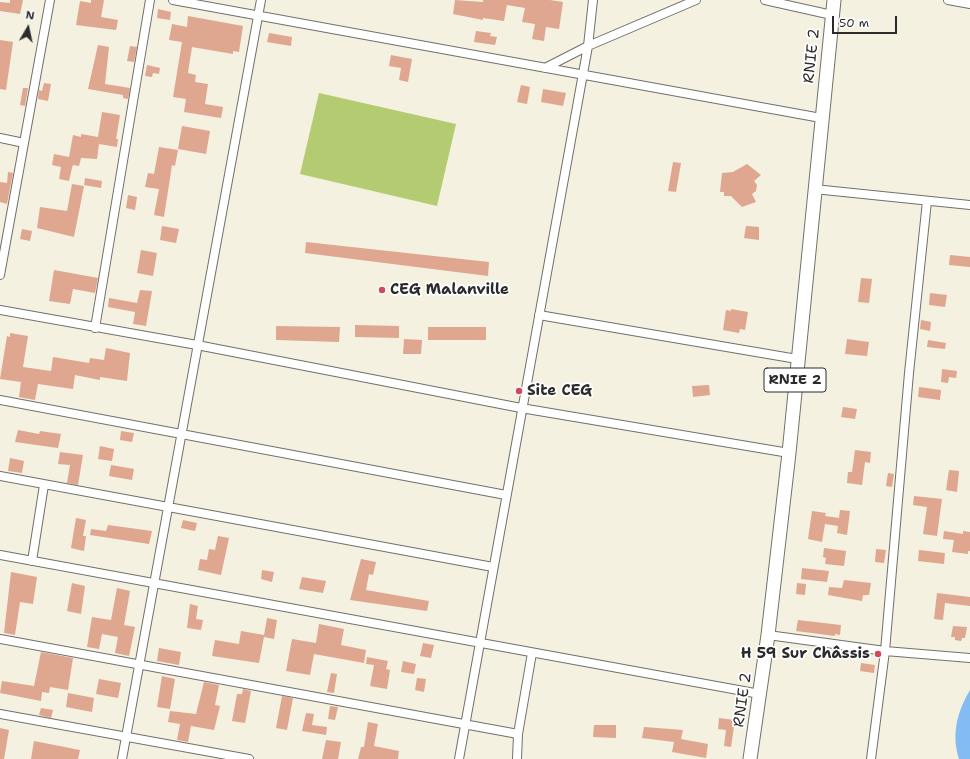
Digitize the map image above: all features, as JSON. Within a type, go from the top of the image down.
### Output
[{"type":"main road","name":"RNIE 2","points":[[750,759],[768,635],[834,0]]},
{"type":"street","points":[[0,275],[50,0]]},
{"type":"street","points":[[94,328],[150,0]]},
{"type":"street","points":[[173,0],[821,118]]},
{"type":"street","points":[[122,759],[261,0]]},
{"type":"street","points":[[460,759],[493,567],[588,46],[593,0]]},
{"type":"street","points":[[545,68],[588,46],[696,0]]},
{"type":"street","points":[[765,0],[832,15]]},
{"type":"street","points":[[948,0],[970,4]]},
{"type":"street","points":[[0,138],[24,143]]},
{"type":"street","points":[[814,189],[970,205]]},
{"type":"street","points":[[871,759],[886,651],[909,373],[927,201]]},
{"type":"street","points":[[0,310],[94,328],[197,345],[522,408],[788,453]]},
{"type":"street","points":[[539,315],[797,359]]},
{"type":"street","points":[[0,400],[506,496]]},
{"type":"street","points":[[0,476],[493,567]]},
{"type":"street","points":[[32,561],[44,484]]},
{"type":"street","points":[[0,556],[760,694]]},
{"type":"street","points":[[768,635],[886,651],[970,658]]},
{"type":"street","points":[[0,638],[373,708],[466,723],[518,734]]},
{"type":"street","points":[[517,759],[518,734],[532,652]]},
{"type":"street","points":[[0,714],[249,759]]},
{"type":"green space","points":[[319,93],[456,124],[437,206],[300,174]]},
{"type":"water","points":[[970,690],[970,759],[959,759],[956,741],[957,724],[965,698]]},
{"type":"building","points":[[10,0],[23,0],[20,14],[0,11],[0,2],[10,3]]},
{"type":"building","points":[[91,0],[104,0],[101,17],[118,20],[116,30],[76,25],[80,1],[91,3]]},
{"type":"building","points":[[455,0],[483,2],[483,0],[550,0],[563,2],[559,29],[546,27],[544,41],[532,39],[535,24],[522,22],[525,8],[507,5],[504,21],[483,18],[483,20],[453,14]]},
{"type":"building","points":[[158,9],[171,12],[170,20],[157,18]]},
{"type":"building","points":[[188,16],[243,26],[239,52],[233,51],[233,54],[192,47],[188,73],[196,75],[195,82],[208,84],[205,104],[223,107],[221,118],[184,112],[186,99],[173,97],[182,42],[169,40],[172,24],[187,27]]},
{"type":"building","points":[[476,31],[491,33],[490,36],[497,37],[495,45],[474,42]]},
{"type":"building","points":[[269,33],[292,37],[291,46],[267,42]]},
{"type":"building","points":[[0,40],[13,42],[6,90],[0,89]]},
{"type":"building","points":[[98,45],[109,47],[105,84],[130,88],[128,99],[123,98],[123,95],[88,89]]},
{"type":"building","points":[[130,46],[137,47],[134,62],[127,61]]},
{"type":"building","points":[[391,55],[412,59],[408,82],[399,80],[401,68],[389,66]]},
{"type":"building","points":[[147,65],[160,68],[159,74],[153,73],[152,77],[145,76]]},
{"type":"building","points":[[44,83],[51,84],[48,101],[38,99],[39,90],[42,91]]},
{"type":"building","points":[[521,85],[530,87],[527,104],[517,102]]},
{"type":"building","points":[[23,88],[28,88],[25,106],[20,105]]},
{"type":"building","points":[[543,89],[566,93],[563,106],[541,102]]},
{"type":"building","points":[[102,112],[120,115],[116,139],[118,139],[117,147],[99,144],[97,159],[81,158],[79,166],[73,165],[69,181],[59,179],[61,167],[52,165],[54,154],[69,157],[73,135],[81,137],[81,134],[98,137]]},
{"type":"building","points":[[182,126],[210,131],[206,154],[178,149]]},
{"type":"building","points":[[159,147],[178,150],[175,166],[172,165],[164,217],[154,215],[159,189],[145,187],[148,173],[154,174]]},
{"type":"building","points":[[673,162],[681,163],[676,192],[668,191]]},
{"type":"building","points":[[747,164],[761,175],[754,181],[757,185],[756,191],[752,194],[756,202],[742,207],[731,196],[724,196],[724,192],[720,192],[722,173],[733,172]]},
{"type":"building","points":[[8,172],[13,173],[7,204],[0,202],[0,182],[7,183]]},
{"type":"building","points":[[85,178],[102,181],[101,188],[84,185]]},
{"type":"building","points":[[72,184],[84,186],[74,237],[37,228],[40,207],[67,211]]},
{"type":"building","points":[[128,195],[137,197],[135,210],[126,208]]},
{"type":"building","points":[[162,226],[179,229],[176,243],[160,240]]},
{"type":"building","points":[[746,226],[759,227],[759,240],[744,238]]},
{"type":"building","points":[[22,229],[32,231],[30,241],[20,239]]},
{"type":"building","points":[[306,242],[489,262],[488,276],[305,253]]},
{"type":"building","points":[[141,250],[157,253],[153,276],[137,273]]},
{"type":"building","points":[[950,255],[970,257],[970,267],[949,265]]},
{"type":"building","points":[[54,270],[98,278],[95,293],[73,289],[70,304],[49,301]]},
{"type":"building","points":[[861,278],[872,279],[869,303],[858,302]]},
{"type":"building","points":[[140,290],[152,291],[146,326],[133,324],[135,312],[108,307],[109,298],[137,303]]},
{"type":"building","points":[[930,293],[947,295],[945,307],[929,305]]},
{"type":"building","points":[[731,309],[748,312],[745,330],[740,329],[739,333],[723,330],[726,310],[731,311]]},
{"type":"building","points":[[921,320],[931,322],[930,331],[920,329]]},
{"type":"building","points":[[355,325],[399,326],[399,338],[355,337]]},
{"type":"building","points":[[276,326],[340,327],[339,342],[276,340]]},
{"type":"building","points":[[428,327],[486,327],[486,340],[428,340]]},
{"type":"building","points":[[10,333],[28,336],[23,367],[51,371],[53,357],[89,363],[90,358],[104,360],[106,348],[130,353],[127,381],[100,377],[100,380],[75,375],[73,389],[38,384],[35,400],[19,397],[21,382],[0,379],[7,336],[10,337]]},
{"type":"building","points":[[404,339],[422,340],[421,354],[403,354]]},
{"type":"building","points":[[847,339],[869,342],[867,356],[845,354]]},
{"type":"building","points":[[928,340],[946,343],[945,349],[927,347]]},
{"type":"building","points":[[942,369],[957,371],[956,378],[949,377],[948,383],[941,382]]},
{"type":"building","points":[[709,385],[710,395],[693,397],[692,386]]},
{"type":"building","points":[[919,387],[941,390],[940,400],[918,397]]},
{"type":"building","points":[[843,407],[857,409],[855,419],[841,417]]},
{"type":"building","points":[[18,430],[39,434],[40,431],[61,434],[58,448],[15,442]]},
{"type":"building","points":[[121,431],[134,433],[132,442],[120,440]]},
{"type":"building","points":[[100,446],[114,449],[112,461],[98,459]]},
{"type":"building","points":[[855,450],[871,452],[870,463],[865,462],[862,485],[847,483],[848,472],[852,472]]},
{"type":"building","points":[[60,452],[83,455],[78,485],[67,483],[70,465],[58,464]]},
{"type":"building","points":[[10,458],[24,461],[22,473],[8,471]]},
{"type":"building","points":[[111,465],[134,469],[132,480],[109,476]]},
{"type":"building","points":[[949,470],[959,471],[957,492],[946,490]]},
{"type":"building","points":[[888,473],[894,474],[892,487],[886,486]]},
{"type":"building","points":[[914,496],[942,499],[937,536],[923,534],[927,507],[913,505]]},
{"type":"building","points":[[840,510],[850,511],[847,535],[837,533],[838,526],[825,524],[822,542],[808,539],[812,511],[826,513],[825,516],[839,518]]},
{"type":"building","points":[[76,518],[86,520],[83,536],[86,536],[84,551],[71,548]]},
{"type":"building","points":[[183,520],[197,523],[195,531],[181,528]]},
{"type":"building","points":[[108,525],[152,531],[149,544],[90,535],[91,529],[106,531]]},
{"type":"building","points":[[944,531],[963,534],[963,531],[970,532],[970,551],[968,551],[968,554],[952,552],[954,540],[943,539]]},
{"type":"building","points":[[218,536],[229,538],[221,575],[198,570],[200,559],[207,560],[209,549],[215,550]]},
{"type":"building","points":[[824,548],[846,551],[844,566],[825,564],[826,558],[823,557]]},
{"type":"building","points":[[876,549],[886,550],[884,563],[875,562]]},
{"type":"building","points":[[919,550],[945,553],[944,564],[918,561]]},
{"type":"building","points":[[361,559],[376,562],[373,575],[369,574],[366,590],[429,601],[427,611],[350,600]]},
{"type":"building","points":[[802,568],[829,571],[827,582],[801,579]]},
{"type":"building","points":[[262,570],[274,572],[272,582],[261,579]]},
{"type":"building","points":[[11,572],[37,577],[33,604],[20,602],[15,635],[4,633]]},
{"type":"building","points":[[302,577],[326,581],[323,593],[299,589]]},
{"type":"building","points":[[844,580],[871,583],[869,595],[863,595],[862,601],[828,595],[829,587],[842,588]]},
{"type":"building","points":[[72,583],[85,586],[81,614],[67,611]]},
{"type":"building","points":[[797,583],[806,584],[805,595],[796,594]]},
{"type":"building","points":[[117,588],[130,591],[124,625],[135,627],[129,656],[115,653],[118,637],[102,634],[99,649],[87,647],[92,617],[111,620]]},
{"type":"building","points":[[937,593],[970,597],[970,606],[945,603],[943,620],[934,619]]},
{"type":"building","points":[[190,604],[198,606],[196,619],[203,620],[201,630],[187,628]]},
{"type":"building","points":[[267,618],[277,620],[274,639],[264,637],[259,663],[212,656],[215,640],[239,644],[241,631],[264,635]]},
{"type":"building","points":[[798,620],[841,625],[840,635],[835,634],[835,636],[796,631]]},
{"type":"building","points":[[319,624],[344,629],[341,645],[366,650],[364,663],[314,654],[310,675],[286,671],[292,639],[316,643]]},
{"type":"building","points":[[953,626],[967,627],[965,638],[962,638],[961,641],[955,640],[955,637],[951,637]]},
{"type":"building","points":[[423,643],[434,645],[431,658],[420,656]]},
{"type":"building","points":[[159,648],[181,652],[179,665],[157,661]]},
{"type":"building","points":[[41,652],[73,658],[68,690],[50,687],[49,693],[42,692],[41,701],[0,693],[2,681],[34,686]]},
{"type":"building","points":[[367,657],[388,661],[386,669],[390,670],[387,689],[370,686],[374,665],[366,664]]},
{"type":"building","points":[[403,661],[416,664],[414,674],[401,672]]},
{"type":"building","points":[[861,663],[875,665],[874,673],[860,671]]},
{"type":"building","points":[[331,673],[337,674],[334,693],[327,692]]},
{"type":"building","points":[[162,676],[175,679],[170,709],[157,707]]},
{"type":"building","points":[[417,678],[426,679],[424,692],[415,690]]},
{"type":"building","points":[[99,679],[121,683],[118,698],[96,694]]},
{"type":"building","points":[[204,682],[219,685],[215,705],[220,706],[214,730],[191,726],[188,742],[177,740],[180,724],[168,722],[170,711],[196,714]]},
{"type":"building","points":[[243,689],[251,691],[245,723],[232,721],[237,694],[242,694]]},
{"type":"building","points":[[68,693],[94,698],[92,712],[66,707]]},
{"type":"building","points":[[282,696],[293,698],[287,730],[276,728]]},
{"type":"building","points":[[330,706],[338,707],[335,720],[328,719]]},
{"type":"building","points":[[41,708],[53,710],[51,718],[39,715]]},
{"type":"building","points":[[306,713],[314,714],[312,725],[327,727],[326,735],[302,731]]},
{"type":"building","points":[[719,718],[735,720],[731,747],[724,746],[726,730],[718,729]]},
{"type":"building","points":[[368,722],[378,724],[374,746],[399,751],[398,759],[358,759],[361,747],[364,747]]},
{"type":"building","points":[[594,725],[616,725],[616,738],[593,737]]},
{"type":"building","points":[[644,727],[683,730],[681,739],[708,744],[706,758],[672,752],[674,742],[642,738]]},
{"type":"building","points":[[0,728],[9,730],[4,759],[0,759]]},
{"type":"building","points":[[326,740],[341,742],[338,759],[322,759]]},
{"type":"building","points":[[34,741],[80,750],[78,759],[31,759]]},
{"type":"place","name":"CEG Malanville","points":[[382,290]]},
{"type":"place","name":"Site CEG","points":[[519,391]]},
{"type":"place","name":"H 59 Sur Châssis","points":[[878,654]]}]
